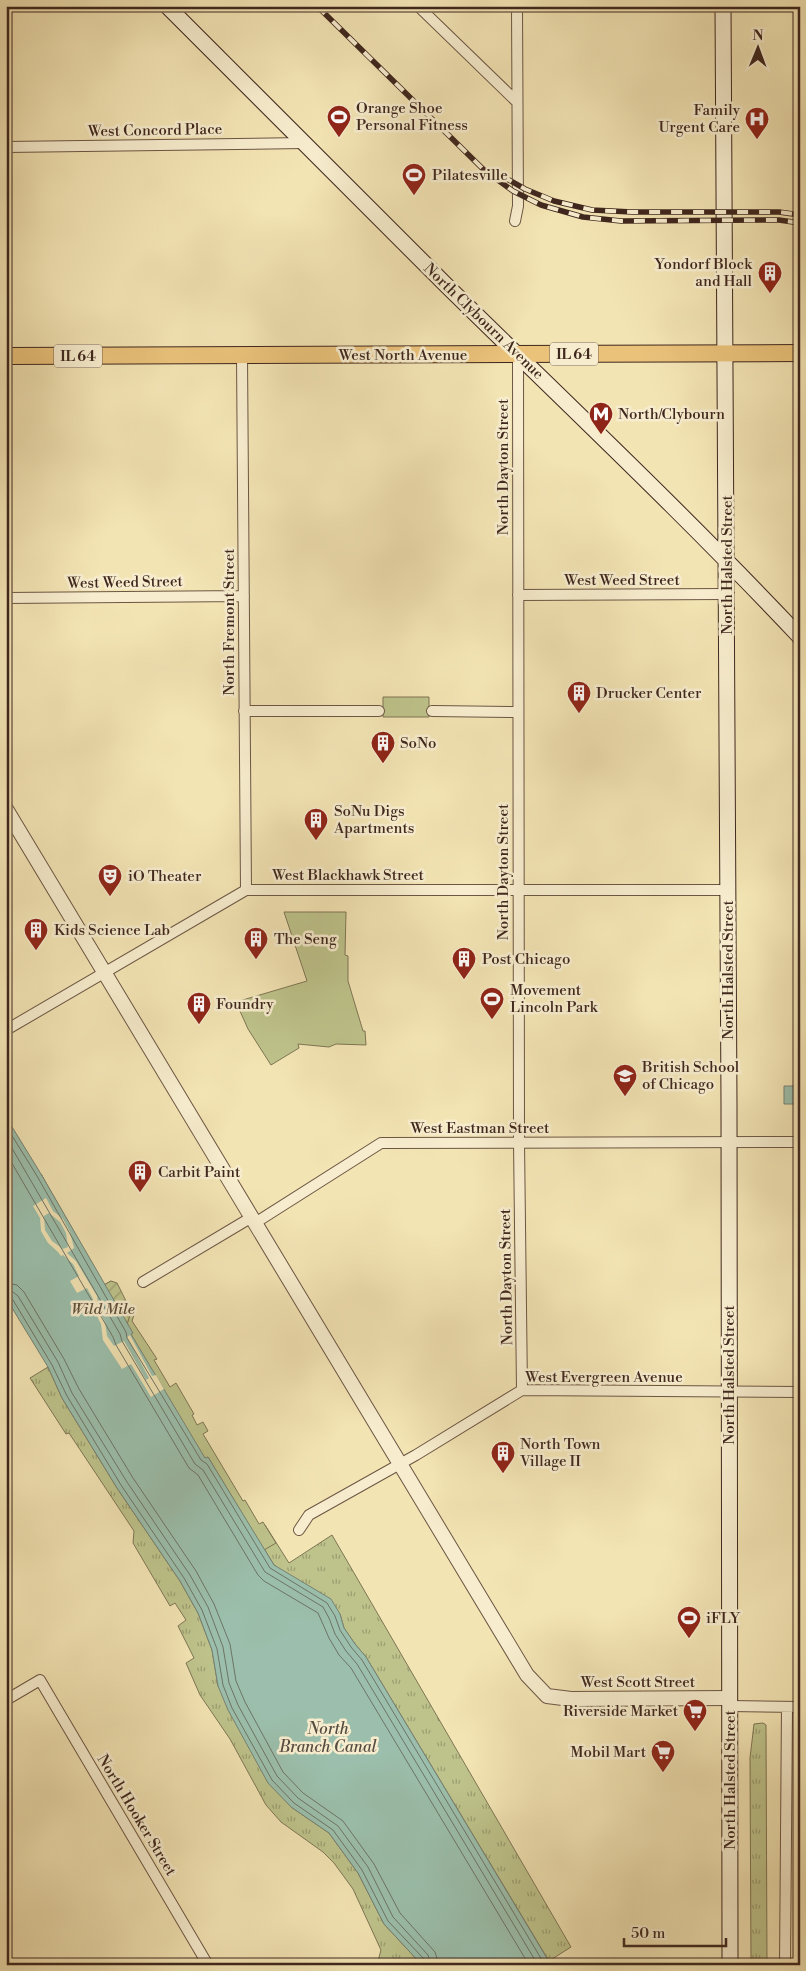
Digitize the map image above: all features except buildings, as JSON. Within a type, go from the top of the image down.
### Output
[{"type":"main road","name":"North Clybourn Avenue","points":[[167,6],[727,562],[800,637]]},
{"type":"main road","name":"North Halsted Street","points":[[723,6],[727,562],[730,1965]]},
{"type":"main road","name":"West North Avenue","points":[[6,356],[800,353]]},
{"type":"street","points":[[418,6],[517,102]]},
{"type":"street","points":[[515,221],[518,206],[517,6]]},
{"type":"street","name":"West Concord Place","points":[[6,147],[304,143]]},
{"type":"street","name":"North Dayton Street","points":[[518,354],[518,890],[522,1390]]},
{"type":"street","name":"North Fremont Street","points":[[242,355],[246,890]]},
{"type":"street","name":"West Weed Street","points":[[518,595],[727,594]]},
{"type":"street","name":"West Weed Street","points":[[6,598],[244,596]]},
{"type":"street","points":[[244,711],[378,711]]},
{"type":"street","points":[[432,711],[518,712]]},
{"type":"street","points":[[6,808],[400,1463]]},
{"type":"street","points":[[6,1030],[246,890]]},
{"type":"street","name":"West Blackhawk Street","points":[[246,890],[728,890]]},
{"type":"street","name":"West Eastman Street","points":[[143,1282],[253,1220],[381,1143],[800,1142]]},
{"type":"street","name":"West Evergreen Avenue","points":[[299,1530],[309,1515],[522,1390],[800,1392]]},
{"type":"street","name":"West Scott Street","points":[[400,1463],[527,1675],[547,1696],[571,1699],[730,1702],[800,1706]]},
{"type":"street","name":"North Hooker Street","points":[[6,1700],[40,1680],[208,1965]]},
{"type":"street","points":[[785,1965],[788,1706]]},
{"type":"green space","points":[[383,697],[429,697],[429,717],[383,717]]},
{"type":"green space","points":[[284,912],[346,912],[345,955],[348,956],[348,981],[363,1031],[365,1031],[366,1045],[336,1044],[329,1047],[298,1044],[299,1048],[271,1065],[248,1029],[236,1002],[307,981]]},
{"type":"green space","points":[[41,1174],[104,1285],[111,1281],[131,1311],[135,1312],[132,1321],[157,1359],[154,1360],[170,1387],[176,1383],[194,1414],[192,1415],[197,1425],[203,1422],[208,1431],[203,1434],[243,1501],[245,1500],[259,1524],[263,1522],[276,1543],[264,1550],[208,1457],[205,1459],[156,1394]]},
{"type":"green space","points":[[111,1281],[117,1283],[131,1311],[127,1325],[104,1285]]},
{"type":"green space","points":[[48,1367],[62,1398],[117,1488],[180,1581],[198,1613],[212,1650],[218,1686],[291,1807],[329,1833],[358,1873],[384,1924],[422,1965],[377,1965],[381,1950],[353,1889],[334,1863],[323,1852],[281,1822],[266,1805],[230,1739],[200,1695],[186,1663],[194,1658],[178,1626],[186,1620],[175,1603],[170,1606],[133,1543],[134,1531],[69,1433],[66,1434],[30,1378]]},
{"type":"green space","points":[[249,1519],[256,1530],[265,1525],[289,1563],[332,1535],[571,1947],[549,1961],[366,1657],[344,1628],[340,1614],[274,1565],[248,1522]]},
{"type":"green space","points":[[763,1723],[766,1725],[767,1965],[751,1965],[750,1758],[754,1724]]},
{"type":"water","points":[[784,1086],[800,1086],[800,1104],[784,1104]]},
{"type":"water","name":"North Branch Canal","points":[[6,1117],[205,1458],[208,1457],[274,1565],[331,1599],[340,1614],[344,1628],[366,1657],[551,1965],[422,1965],[384,1924],[358,1873],[329,1833],[291,1807],[268,1783],[228,1710],[218,1686],[212,1650],[198,1613],[180,1581],[117,1488],[62,1398],[48,1367],[6,1298]]},
{"type":"pier","points":[[46,1198],[53,1211],[63,1219],[70,1232],[74,1248],[67,1253],[76,1261],[97,1296],[99,1311],[105,1322],[107,1336],[114,1346],[124,1341],[146,1380],[149,1378],[127,1337],[130,1335],[152,1376],[156,1375],[164,1389],[151,1397],[131,1364],[122,1369],[103,1340],[101,1324],[95,1312],[93,1299],[87,1288],[77,1293],[70,1281],[79,1276],[73,1264],[63,1255],[61,1256],[48,1243],[41,1231],[40,1218],[33,1206]],"holes":[[[49,1213],[60,1222],[66,1233],[68,1247],[63,1249],[52,1241],[45,1230],[44,1216]]]},
{"type":"railway","points":[[317,6],[484,170],[513,191],[541,205],[583,217],[621,221],[779,220],[800,223]]},
{"type":"railway","points":[[502,176],[525,189],[554,201],[592,210],[632,212],[779,212],[800,215]]},
{"type":"place","name":"Orange Shoe Personal Fitness","points":[[339,138]]},
{"type":"place","name":"Family Urgent Care","points":[[757,140]]},
{"type":"place","name":"Pilatesville","points":[[414,196]]},
{"type":"place","name":"Yondorf Block and Hall","points":[[770,294]]},
{"type":"place","name":"North/Clybourn","points":[[601,435]]},
{"type":"place","name":"Drucker Center","points":[[579,714]]},
{"type":"place","name":"SoNo","points":[[383,764]]},
{"type":"place","name":"SoNu Digs Apartments","points":[[316,841]]},
{"type":"place","name":"iO Theater","points":[[110,897]]},
{"type":"place","name":"Kids Science Lab","points":[[36,951]]},
{"type":"place","name":"The Seng","points":[[256,960]]},
{"type":"place","name":"Post Chicago","points":[[464,980]]},
{"type":"place","name":"Movement Lincoln Park","points":[[492,1020]]},
{"type":"place","name":"Foundry","points":[[199,1025]]},
{"type":"place","name":"British School of Chicago","points":[[625,1097]]},
{"type":"place","name":"Carbit Paint","points":[[140,1193]]},
{"type":"place","name":"North Town Village II","points":[[503,1474]]},
{"type":"place","name":"iFLY","points":[[689,1639]]},
{"type":"place","name":"Riverside Market","points":[[695,1732]]},
{"type":"place","name":"Mobil Mart","points":[[663,1773]]},
{"type":"park label","name":"Wild Mile","points":[[103,1309]]}]
